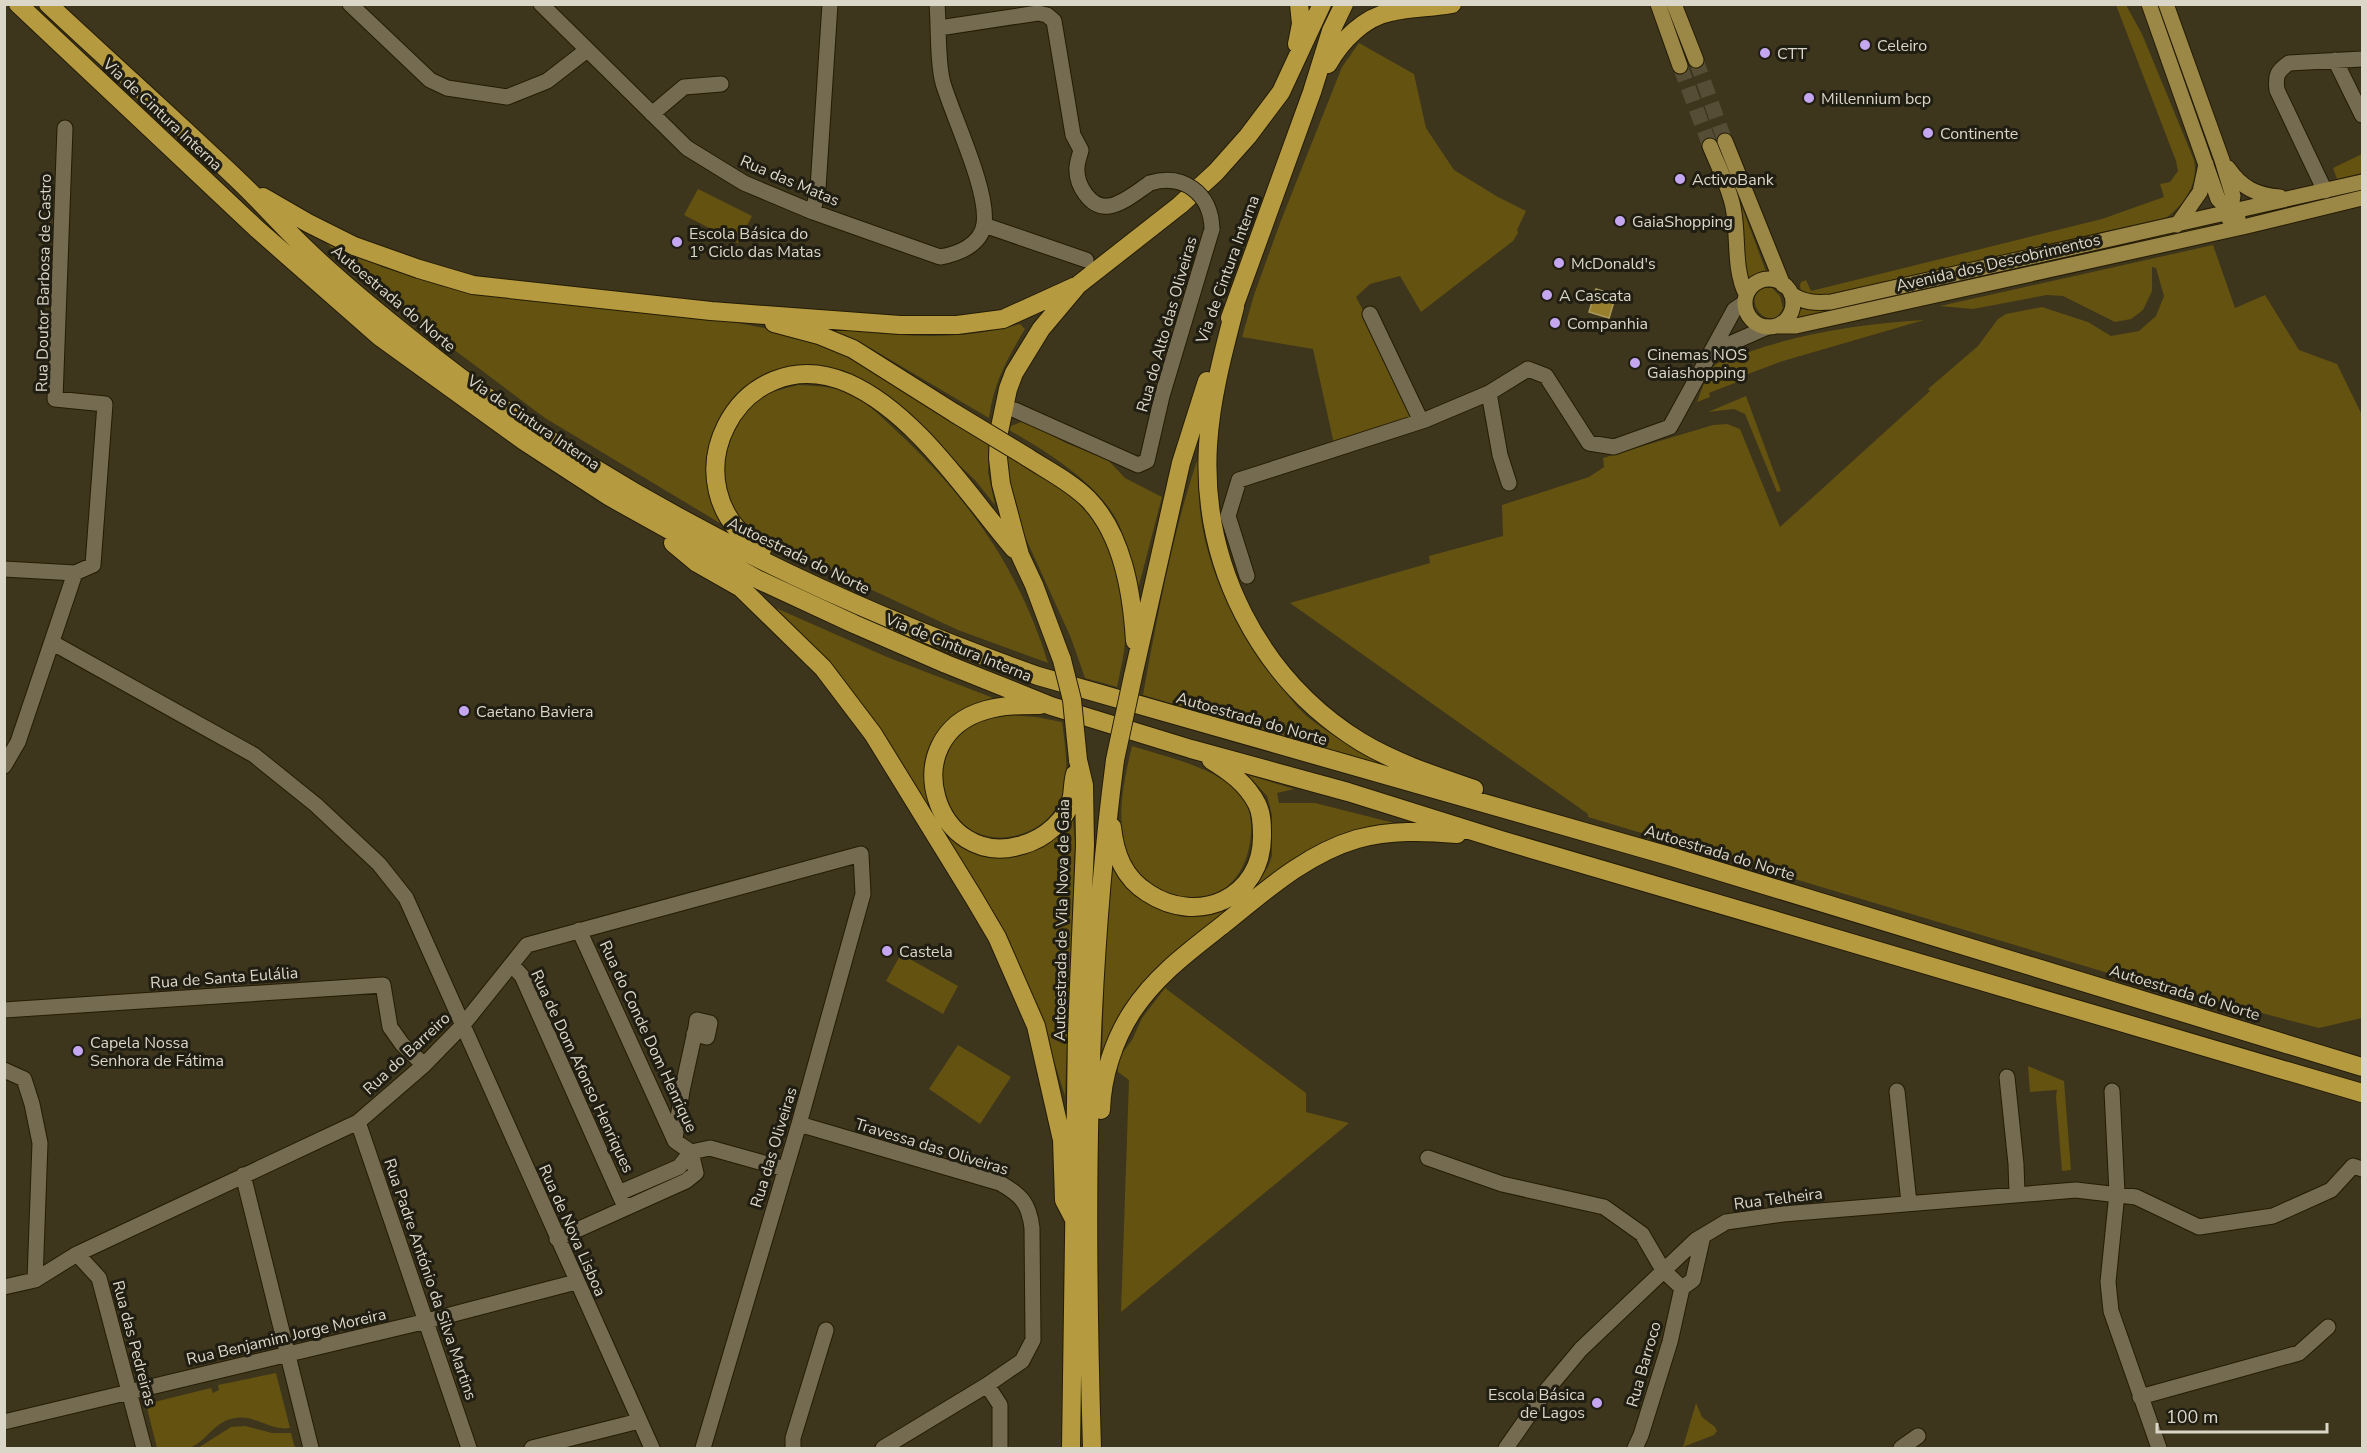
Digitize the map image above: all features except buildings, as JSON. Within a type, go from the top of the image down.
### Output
[{"type":"highway","name":"Via de Cintura Interna","points":[[18,4],[352,315],[524,441],[635,512],[759,580],[946,664],[1052,706],[1191,749]]},
{"type":"highway","name":"Via de Cintura Interna","points":[[48,4],[241,183]]},
{"type":"highway","points":[[1292,70],[1301,24],[1299,4]]},
{"type":"highway","points":[[241,183],[308,223],[354,246],[473,285],[711,310],[900,325],[957,326],[1003,319],[1078,285],[1180,205],[1216,172],[1248,136],[1281,92],[1322,4]]},
{"type":"highway","name":"Via de Cintura Interna","points":[[1110,798],[1114,760],[1181,463],[1218,349],[1312,92],[1331,32],[1344,4]]},
{"type":"highway","points":[[1312,92],[1336,50],[1358,27],[1390,12],[1452,4]]},
{"type":"highway","name":"Autoestrada do Norte","points":[[241,183],[306,250],[370,305],[456,374],[534,430],[615,482],[672,514],[857,606],[961,649],[1038,676],[1669,856],[2362,1067]]},
{"type":"highway","name":"Autoestrada de Vila Nova de Gaia","points":[[1071,1449],[1079,955],[1085,845],[1084,785],[1078,760],[1072,700],[1062,660],[1034,585],[1020,555],[1001,484],[998,458],[1003,409],[1014,373],[1027,348],[1078,285]]},
{"type":"highway","points":[[1235,307],[1215,381],[1208,446],[1209,508],[1219,554],[1235,599],[1258,642],[1272,662],[1303,696],[1339,728],[1391,758],[1419,771],[1669,856]]},
{"type":"highway","points":[[711,310],[768,321],[827,338],[853,349],[1027,457],[1088,499],[1104,521],[1118,550],[1129,591],[1135,669]]},
{"type":"highway","points":[[857,606],[746,540],[722,505],[714,480],[718,446],[729,420],[745,399],[765,384],[805,374],[823,375],[849,384],[876,400],[910,426],[968,490],[996,528],[1020,555]]},
{"type":"highway","points":[[635,512],[697,563],[741,588],[816,660],[867,726],[924,817],[997,937],[1036,1026],[1062,1140],[1064,1200],[1075,1221]]},
{"type":"highway","points":[[1052,706],[1000,707],[985,710],[960,722],[942,742],[933,764],[934,792],[940,807],[958,833],[973,842],[989,848],[1012,849],[1031,843],[1051,829],[1067,811],[1072,798],[1078,760]]},
{"type":"highway","points":[[1110,798],[1114,844],[1121,864],[1133,884],[1155,898],[1188,908],[1210,906],[1230,897],[1241,889],[1259,863],[1262,820],[1257,804],[1242,783],[1222,767],[1191,749]]},
{"type":"highway","points":[[1191,749],[1348,792],[1501,840],[2362,1093]]},
{"type":"highway","name":"Autoestrada de Vila Nova de Gaia","points":[[1092,1449],[1088,1333],[1092,1031],[1099,900],[1110,798]]},
{"type":"highway","points":[[1089,1192],[1098,1184],[1102,1093],[1112,1055],[1132,1012],[1163,974],[1184,956],[1301,865],[1326,851],[1358,839],[1394,832],[1422,831],[1501,840]]},
{"type":"main road","points":[[1658,4],[1680,66]]},
{"type":"main road","points":[[1674,4],[1696,60]]},
{"type":"main road","points":[[2149,4],[2218,199],[2247,226]]},
{"type":"main road","points":[[2166,4],[2233,196],[2226,230]]},
{"type":"main road","points":[[1710,146],[1733,207],[1746,313],[1756,324],[1773,326],[1785,320],[1791,313],[1792,303],[1725,141]]},
{"type":"main road","points":[[2222,160],[2245,188],[2263,196],[2295,198]]},
{"type":"main road","points":[[2177,225],[2199,193],[2206,164]]},
{"type":"main road","name":"Avenida dos Descobrimentos","points":[[1787,289],[1800,300],[1814,303],[1831,302],[2362,182]]},
{"type":"main road","name":"Avenida dos Descobrimentos","points":[[1773,326],[1796,326],[2247,226],[2362,198]]},
{"type":"main road","points":[[1745,299],[1751,287],[1759,281],[1768,279],[1787,289]]},
{"type":"street","points":[[350,4],[429,81],[447,88],[507,97],[547,81],[587,50]]},
{"type":"street","name":"Rua das Matas","points":[[541,4],[687,148],[744,183],[813,212],[939,257],[956,254],[973,244],[984,225]]},
{"type":"street","points":[[813,212],[818,188],[830,4]]},
{"type":"street","points":[[937,4],[942,80],[983,195],[984,225],[1086,260]]},
{"type":"street","name":"Rua do Alto das Oliveiras","points":[[939,28],[1038,13],[1047,15],[1054,21],[1073,135],[1081,150],[1076,170],[1085,195],[1099,206],[1108,206],[1150,183],[1163,179],[1191,186],[1205,201],[1212,215],[1212,229],[1162,396],[1147,461],[1138,465],[1015,410]]},
{"type":"street","points":[[2325,191],[2277,90],[2275,78],[2280,69],[2289,63],[2362,59]]},
{"type":"street","points":[[2335,60],[2362,116]]},
{"type":"street","points":[[652,114],[684,87],[721,84]]},
{"type":"street","name":"Rua Doutor Barbosa de Castro","points":[[4,766],[18,742],[75,573],[93,565],[105,404],[55,399],[65,128]]},
{"type":"street","points":[[1247,576],[1228,516],[1239,480],[1421,421],[1489,393],[1528,369],[1546,376],[1589,443],[1614,447],[1670,427],[1734,310],[1745,299]]},
{"type":"street","points":[[1370,314],[1421,421]]},
{"type":"street","points":[[1711,352],[1773,326]]},
{"type":"street","points":[[1489,393],[1500,455],[1509,483]]},
{"type":"street","points":[[4,569],[75,573]]},
{"type":"street","name":"Rua de Nova Lisboa","points":[[53,643],[254,755],[316,805],[379,864],[406,898],[652,1449]]},
{"type":"street","name":"Rua do Barreiro","points":[[4,1287],[35,1280],[77,1254],[358,1122],[424,1065],[462,1026],[527,945],[861,854]]},
{"type":"street","name":"Rua das Oliveiras","points":[[703,1449],[799,1125],[863,894],[861,854]]},
{"type":"street","name":"Rua do Conde Dom Henrique","points":[[579,930],[675,1141],[691,1152]]},
{"type":"street","name":"Rua de Dom Afonso Henriques","points":[[512,964],[522,976],[622,1200]]},
{"type":"street","name":"Rua de Santa Eulália","points":[[4,1010],[383,985],[390,1027],[402,1044],[424,1065]]},
{"type":"street","points":[[675,1141],[682,1091],[694,1034]]},
{"type":"street","points":[[4,1070],[24,1079],[40,1143],[35,1280]]},
{"type":"street","points":[[2007,1077],[2017,1194]]},
{"type":"street","points":[[657,1101],[682,1091]]},
{"type":"street","points":[[1897,1091],[1909,1203]]},
{"type":"street","points":[[2112,1092],[2116,1193],[2108,1282],[2111,1311],[2139,1397],[2159,1449]]},
{"type":"street","name":"Rua Padre António da Silva Martins","points":[[358,1122],[469,1449]]},
{"type":"street","name":"Travessa das Oliveiras","points":[[799,1125],[1000,1183],[1018,1193],[1030,1210],[1033,1340],[1022,1361],[883,1449]]},
{"type":"street","points":[[557,1239],[622,1200],[683,1174],[691,1152],[710,1148],[785,1169]]},
{"type":"street","points":[[1428,1158],[1502,1184],[1604,1206],[1642,1234],[1663,1270],[1682,1288]]},
{"type":"street","name":"Rua Telheira","points":[[1506,1449],[1545,1392],[1581,1349],[1663,1270],[1703,1236],[1726,1222],[1783,1214],[2076,1190],[2136,1197],[2199,1227],[2272,1216],[2331,1190],[2353,1166],[2362,1169]]},
{"type":"street","points":[[243,1175],[311,1449]]},
{"type":"street","name":"Rua Barroco","points":[[1635,1449],[1670,1342],[1682,1288],[1693,1280],[1703,1236]]},
{"type":"street","name":"Rua das Pedreiras","points":[[77,1254],[99,1278],[144,1449]]},
{"type":"street","name":"Rua Benjamim Jorge Moreira","points":[[4,1422],[427,1321],[576,1282]]},
{"type":"street","points":[[2139,1397],[2299,1353],[2328,1327]]},
{"type":"street","points":[[793,1449],[793,1438],[826,1330]]},
{"type":"street","points":[[987,1385],[1000,1404],[1000,1449]]},
{"type":"street","points":[[532,1449],[639,1420]]},
{"type":"street","points":[[1900,1449],[1918,1436]]},
{"type":"shaded area","points":[[2116,5],[2126,5],[2142,34],[2194,160],[2192,186],[2184,201],[2172,213],[2165,219],[1831,294],[1816,295],[1801,292],[1801,282],[1806,280],[1811,291],[2102,219],[2164,197],[2160,184],[2170,182],[2178,171],[2176,161]]},
{"type":"shaded area","points":[[1359,43],[1414,74],[1426,128],[1454,170],[1526,211],[1513,241],[1421,312],[1400,276],[1370,284],[1356,297],[1417,416],[1334,444],[1313,349],[1242,337],[1254,295],[1280,223],[1342,67]]},
{"type":"shaded area","points":[[1718,143],[1767,274],[1752,276],[1745,282],[1715,144]]},
{"type":"shaded area","points":[[2362,154],[2362,173],[2337,179],[2333,168]]},
{"type":"shaded area","points":[[698,189],[752,216],[738,243],[684,215]]},
{"type":"shaded area","points":[[2202,227],[1794,319],[1797,306],[1814,310],[1838,308]]},
{"type":"shaded area","points":[[318,236],[382,267],[441,286],[499,296],[733,322],[783,332],[813,341],[882,374],[990,445],[988,472],[995,505],[975,480],[946,453],[819,368],[799,367],[772,374],[740,395],[726,410],[716,427],[709,445],[708,485],[723,525],[545,418],[404,312]]},
{"type":"shaded area","points":[[2213,245],[2235,308],[2265,295],[2299,350],[2337,364],[2362,415],[2362,1018],[2319,1028],[2108,973],[1588,817],[1588,814],[1290,603],[1430,563],[1429,556],[1503,536],[1502,505],[1589,477],[1604,467],[1603,458],[1713,425],[1727,424],[1740,429],[1780,527],[1930,391],[1928,389],[1978,346],[1998,319],[2006,314],[2042,307],[2088,322],[2111,336],[2139,331],[2156,316],[2164,296],[2156,268],[2152,267],[2152,291],[2143,310],[2131,319],[2115,322],[2063,296],[2047,295],[1973,309],[1940,306]]},
{"type":"shaded area","points":[[1762,288],[1772,288],[1780,296],[1783,308],[1778,317],[1766,317],[1757,309],[1755,298],[1757,292]]},
{"type":"shaded area","points":[[1596,289],[1616,295],[1609,318],[1589,312]]},
{"type":"shaded area","points":[[1924,320],[1783,361],[1740,377],[1740,381],[1709,393],[1710,397],[1697,402],[1709,372],[1715,365],[1726,359],[1812,334]]},
{"type":"shaded area","points":[[799,323],[910,336],[965,335],[1020,324],[1025,329],[1002,371],[989,418],[872,349],[847,337]]},
{"type":"shaded area","points":[[798,385],[832,388],[857,397],[879,414],[929,463],[972,514],[1008,569],[1037,630],[1048,663],[958,630],[771,543],[740,517],[730,504],[724,484],[724,458],[732,433],[746,411],[759,399],[775,391]]},
{"type":"shaded area","points":[[1746,396],[1781,491],[1777,492],[1745,414],[1734,409],[1708,412]]},
{"type":"shaded area","points":[[1021,422],[1029,423],[1066,443],[1108,460],[1125,478],[1162,497],[1138,589],[1123,535],[1112,512],[1101,498],[1072,471],[1040,448],[1009,430],[1011,426]]},
{"type":"shaded area","points":[[1201,449],[1199,499],[1208,550],[1226,600],[1251,646],[1288,696],[1309,718],[1348,744],[1417,776],[1143,695],[1174,540]]},
{"type":"shaded area","points":[[1005,453],[1070,494],[1101,530],[1116,566],[1124,605],[1124,648],[1117,687],[1085,678],[1071,638],[1017,519],[1009,493]]},
{"type":"shaded area","points":[[776,608],[887,657],[996,699],[960,714],[939,731],[927,754],[924,767],[926,787],[937,814],[956,840],[968,849],[997,858],[1013,857],[1045,846],[1054,840],[1073,819],[1075,844],[1065,1096],[1043,1026],[872,722],[836,670]]},
{"type":"shaded area","points":[[1011,715],[1062,722],[1066,778],[1062,796],[1055,810],[1045,821],[1018,835],[987,836],[973,831],[960,821],[950,808],[945,794],[944,764],[949,750],[969,727],[987,719]]},
{"type":"shaded area","points":[[1132,746],[1207,771],[1233,788],[1246,803],[1251,819],[1251,831],[1242,867],[1229,885],[1211,896],[1191,900],[1171,897],[1152,887],[1137,872],[1126,850],[1121,811]]},
{"type":"shaded area","points":[[1248,775],[1294,789],[1277,793],[1279,803],[1315,803],[1398,824],[1356,831],[1208,929],[1102,1060],[1105,943],[1111,864],[1135,896],[1156,908],[1183,917],[1211,915],[1226,910],[1254,887],[1268,867],[1272,856],[1272,815],[1267,796]]},
{"type":"shaded area","points":[[901,954],[958,986],[943,1014],[886,981]]},
{"type":"shaded area","points":[[1165,988],[1306,1093],[1306,1112],[1349,1123],[1121,1312],[1129,1080],[1118,1072],[1118,1059],[1132,1040],[1142,1018]]},
{"type":"shaded area","points":[[958,1045],[1011,1077],[980,1124],[929,1089]]},
{"type":"shaded area","points":[[2028,1066],[2064,1081],[2071,1170],[2062,1171],[2057,1090],[2030,1092]]},
{"type":"shaded area","points":[[276,1373],[290,1428],[236,1418],[222,1422],[190,1448],[179,1450],[157,1448],[146,1404],[211,1388],[213,1393],[219,1390],[218,1385]]},
{"type":"shaded area","points":[[1696,1403],[1702,1417],[1717,1431],[1714,1435],[1683,1447]]},
{"type":"shaded area","points":[[245,1426],[272,1433],[291,1433],[295,1448],[198,1448],[231,1427]]},
{"type":"tunnel","points":[[1696,60],[1725,141]]},
{"type":"tunnel","points":[[1680,66],[1710,146]]},
{"type":"place","name":"Celeiro","points":[[1865,45]]},
{"type":"place","name":"CTT","points":[[1765,53]]},
{"type":"place","name":"Millennium bcp","points":[[1809,98]]},
{"type":"place","name":"Continente","points":[[1928,133]]},
{"type":"place","name":"ActivoBank","points":[[1680,179]]},
{"type":"place","name":"GaiaShopping","points":[[1620,221]]},
{"type":"place","name":"Escola Básica do 1º Ciclo das Matas","points":[[677,242]]},
{"type":"place","name":"McDonald's","points":[[1559,263]]},
{"type":"place","name":"A Cascata","points":[[1547,295]]},
{"type":"place","name":"Companhia","points":[[1555,323]]},
{"type":"place","name":"Cinemas NOS Gaiashopping","points":[[1635,363]]},
{"type":"place","name":"Caetano Baviera","points":[[464,711]]},
{"type":"place","name":"Castela","points":[[887,951]]},
{"type":"place","name":"Capela Nossa Senhora de Fátima","points":[[78,1051]]},
{"type":"place","name":"Escola Básica de Lagos","points":[[1597,1403]]}]
